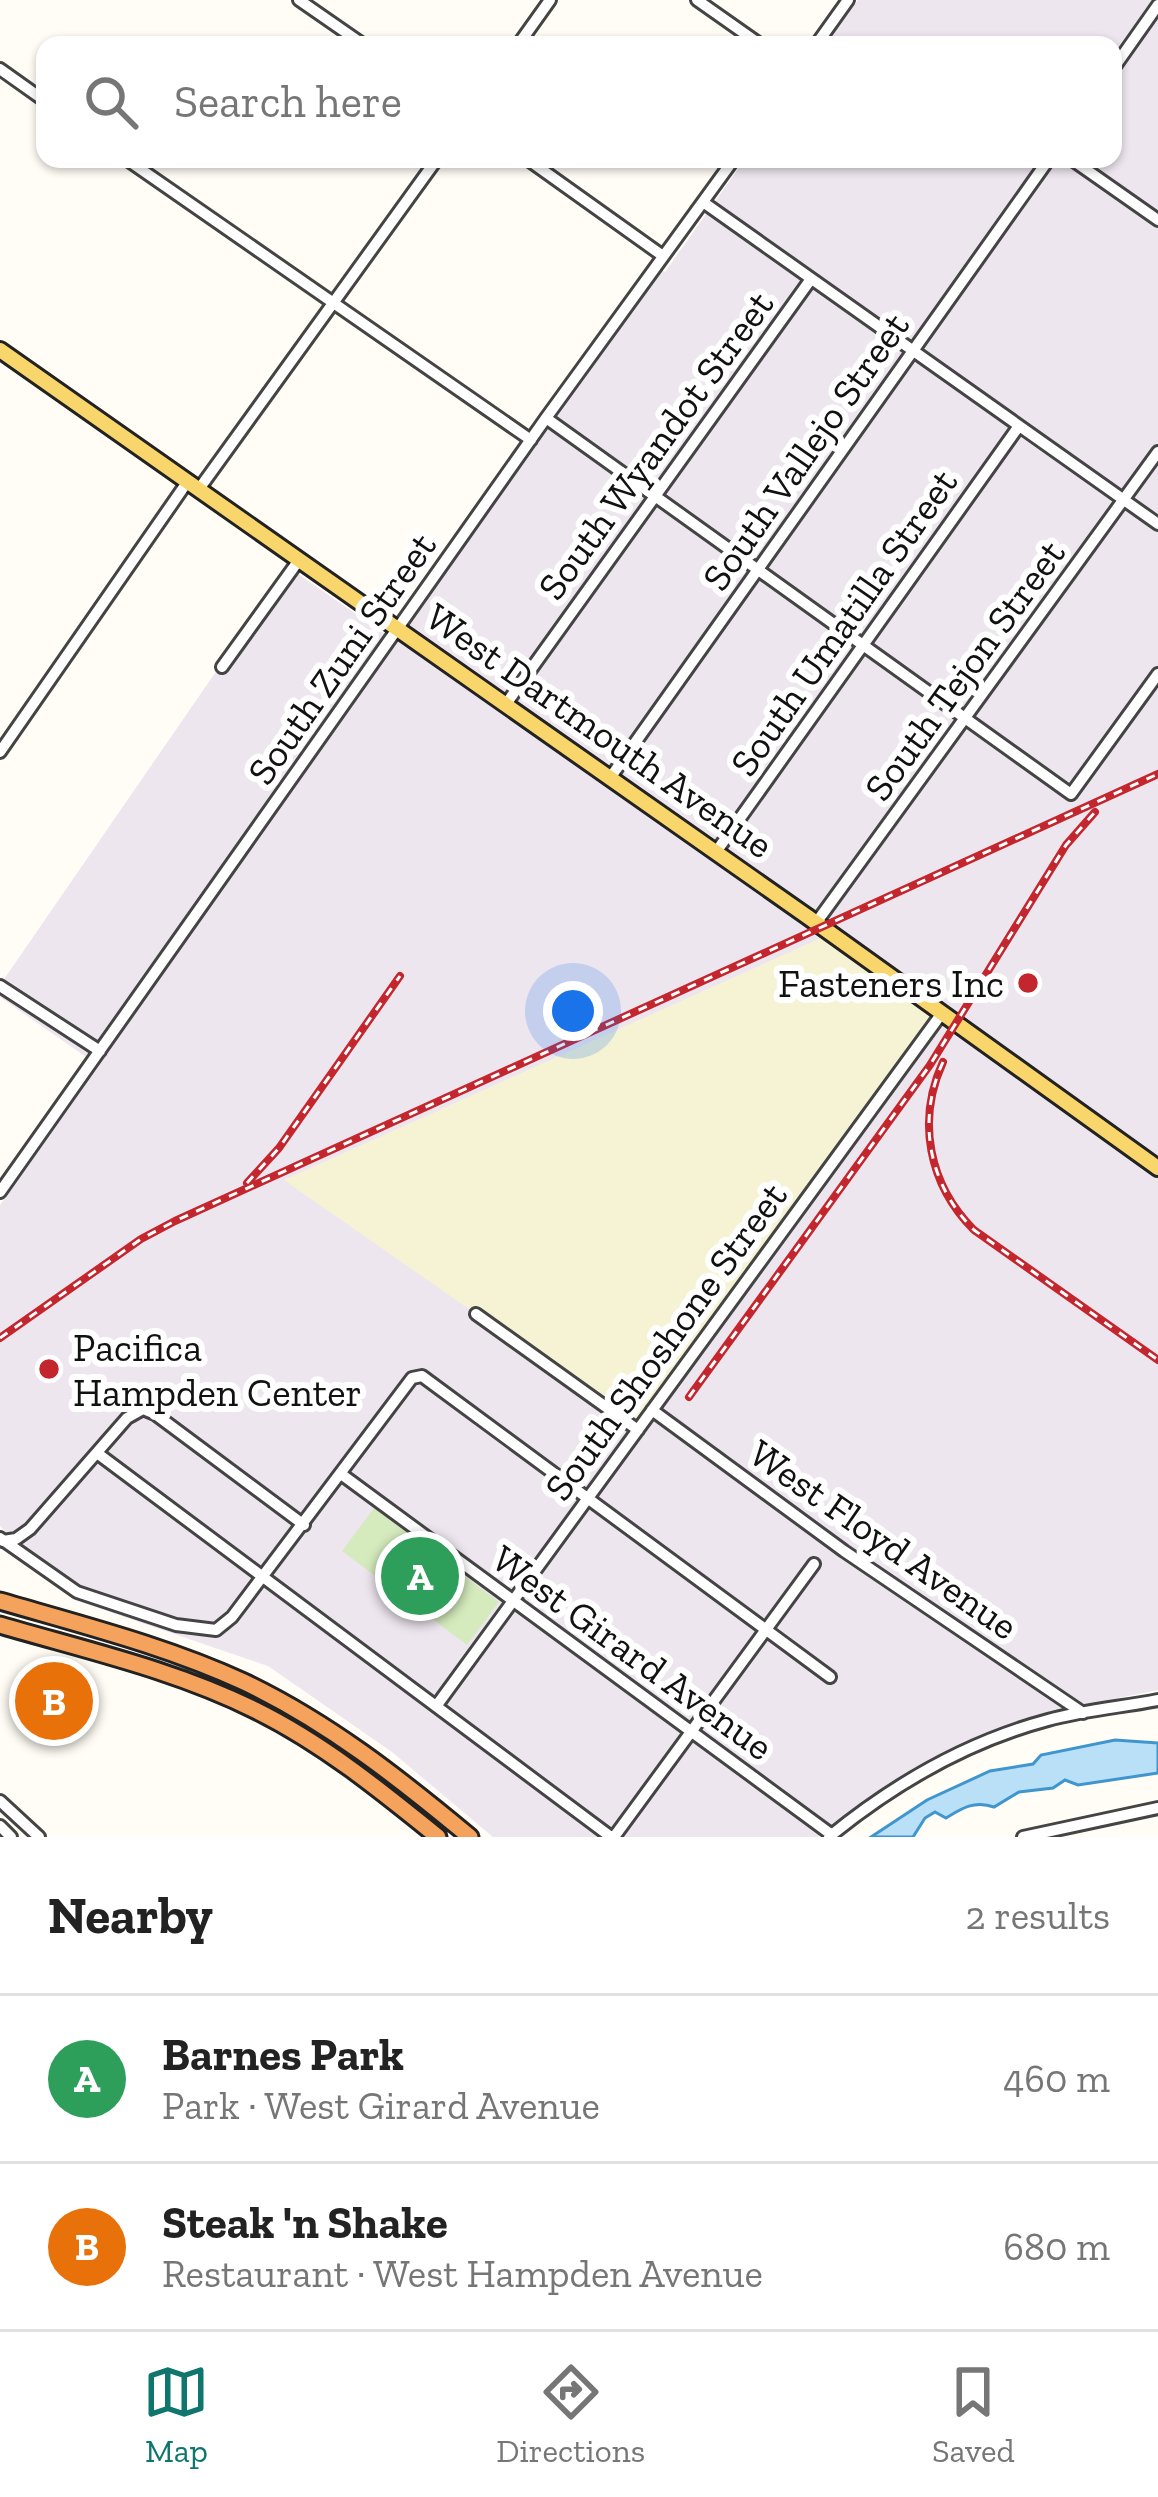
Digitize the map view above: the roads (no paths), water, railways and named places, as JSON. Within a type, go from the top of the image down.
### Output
[{"type":"highway","points":[[0,1601],[169,1653],[267,1694],[360,1749],[470,1837]]},
{"type":"highway","points":[[0,1624],[186,1681],[257,1711],[336,1758],[438,1837]]},
{"type":"highway","points":[[0,1635],[65,1644]]},
{"type":"main road","name":"West Dartmouth Avenue","points":[[0,350],[1158,1168]]},
{"type":"street","points":[[299,0],[351,36]]},
{"type":"street","points":[[524,36],[550,0]]},
{"type":"street","points":[[697,0],[747,36]]},
{"type":"street","points":[[822,36],[848,0]]},
{"type":"street","points":[[1122,56],[1158,5]]},
{"type":"street","points":[[0,69],[36,95]]},
{"type":"street","points":[[139,168],[531,440]]},
{"type":"street","points":[[0,752],[431,168]]},
{"type":"street","points":[[540,168],[663,256]]},
{"type":"street","name":"South Zuni Street","points":[[0,1192],[728,168]]},
{"type":"street","name":"South Vallejo Street","points":[[610,778],[1043,168]]},
{"type":"street","points":[[1084,168],[1158,220]]},
{"type":"street","points":[[703,202],[1158,524]]},
{"type":"street","name":"South Wyandot Street","points":[[506,704],[812,279]]},
{"type":"street","points":[[546,418],[1071,794],[1158,674]]},
{"type":"street","name":"South Umatilla Street","points":[[716,852],[1019,426]]},
{"type":"street","name":"South Tejon Street","points":[[816,923],[1158,452]]},
{"type":"street","points":[[222,667],[299,560]]},
{"type":"street","points":[[0,986],[100,1051]]},
{"type":"street","name":"South Shoshone Street","points":[[437,1705],[942,1013]]},
{"type":"street","points":[[476,1314],[638,1430]]},
{"type":"street","points":[[1,1541],[77,1592],[203,1631],[216,1630],[304,1525],[417,1376],[830,1677]]},
{"type":"street","name":"West Floyd Avenue","points":[[652,1410],[858,1561],[1083,1713]]},
{"type":"street","points":[[1,1541],[16,1539],[30,1529],[133,1413],[149,1411],[304,1525]]},
{"type":"street","points":[[97,1453],[612,1837],[814,1564]]},
{"type":"street","name":"West Girard Avenue","points":[[341,1474],[831,1836]]},
{"type":"street","points":[[831,1836],[886,1794],[951,1756],[1008,1732],[1158,1700]]},
{"type":"street","points":[[0,1801],[38,1837]]},
{"type":"street","points":[[1023,1837],[1158,1808]]},
{"type":"street","points":[[0,1826],[11,1837]]},
{"type":"water","points":[[1115,1740],[1158,1743],[1158,1773],[1078,1785],[1065,1780],[1053,1788],[1019,1792],[994,1807],[975,1805],[946,1818],[935,1812],[913,1837],[871,1837],[927,1800],[990,1771]]},
{"type":"railway","points":[[0,1338],[141,1239],[175,1221],[1158,774]]},
{"type":"railway","points":[[689,1397],[930,1065],[1066,845],[1095,812]]},
{"type":"railway","points":[[247,1183],[279,1148],[400,976]]},
{"type":"railway","points":[[943,1062],[930,1107],[931,1151],[946,1193],[959,1212],[974,1230],[1158,1360]]},
{"type":"place","name":"Fasteners Inc","points":[[1028,983]]},
{"type":"place","name":"Pacifica Hampden Center","points":[[49,1369]]},
{"type":"place","name":"Barnes Park","points":[[420,1576]]},
{"type":"place","name":"Steak 'n Shake","points":[[54,1701]]}]
